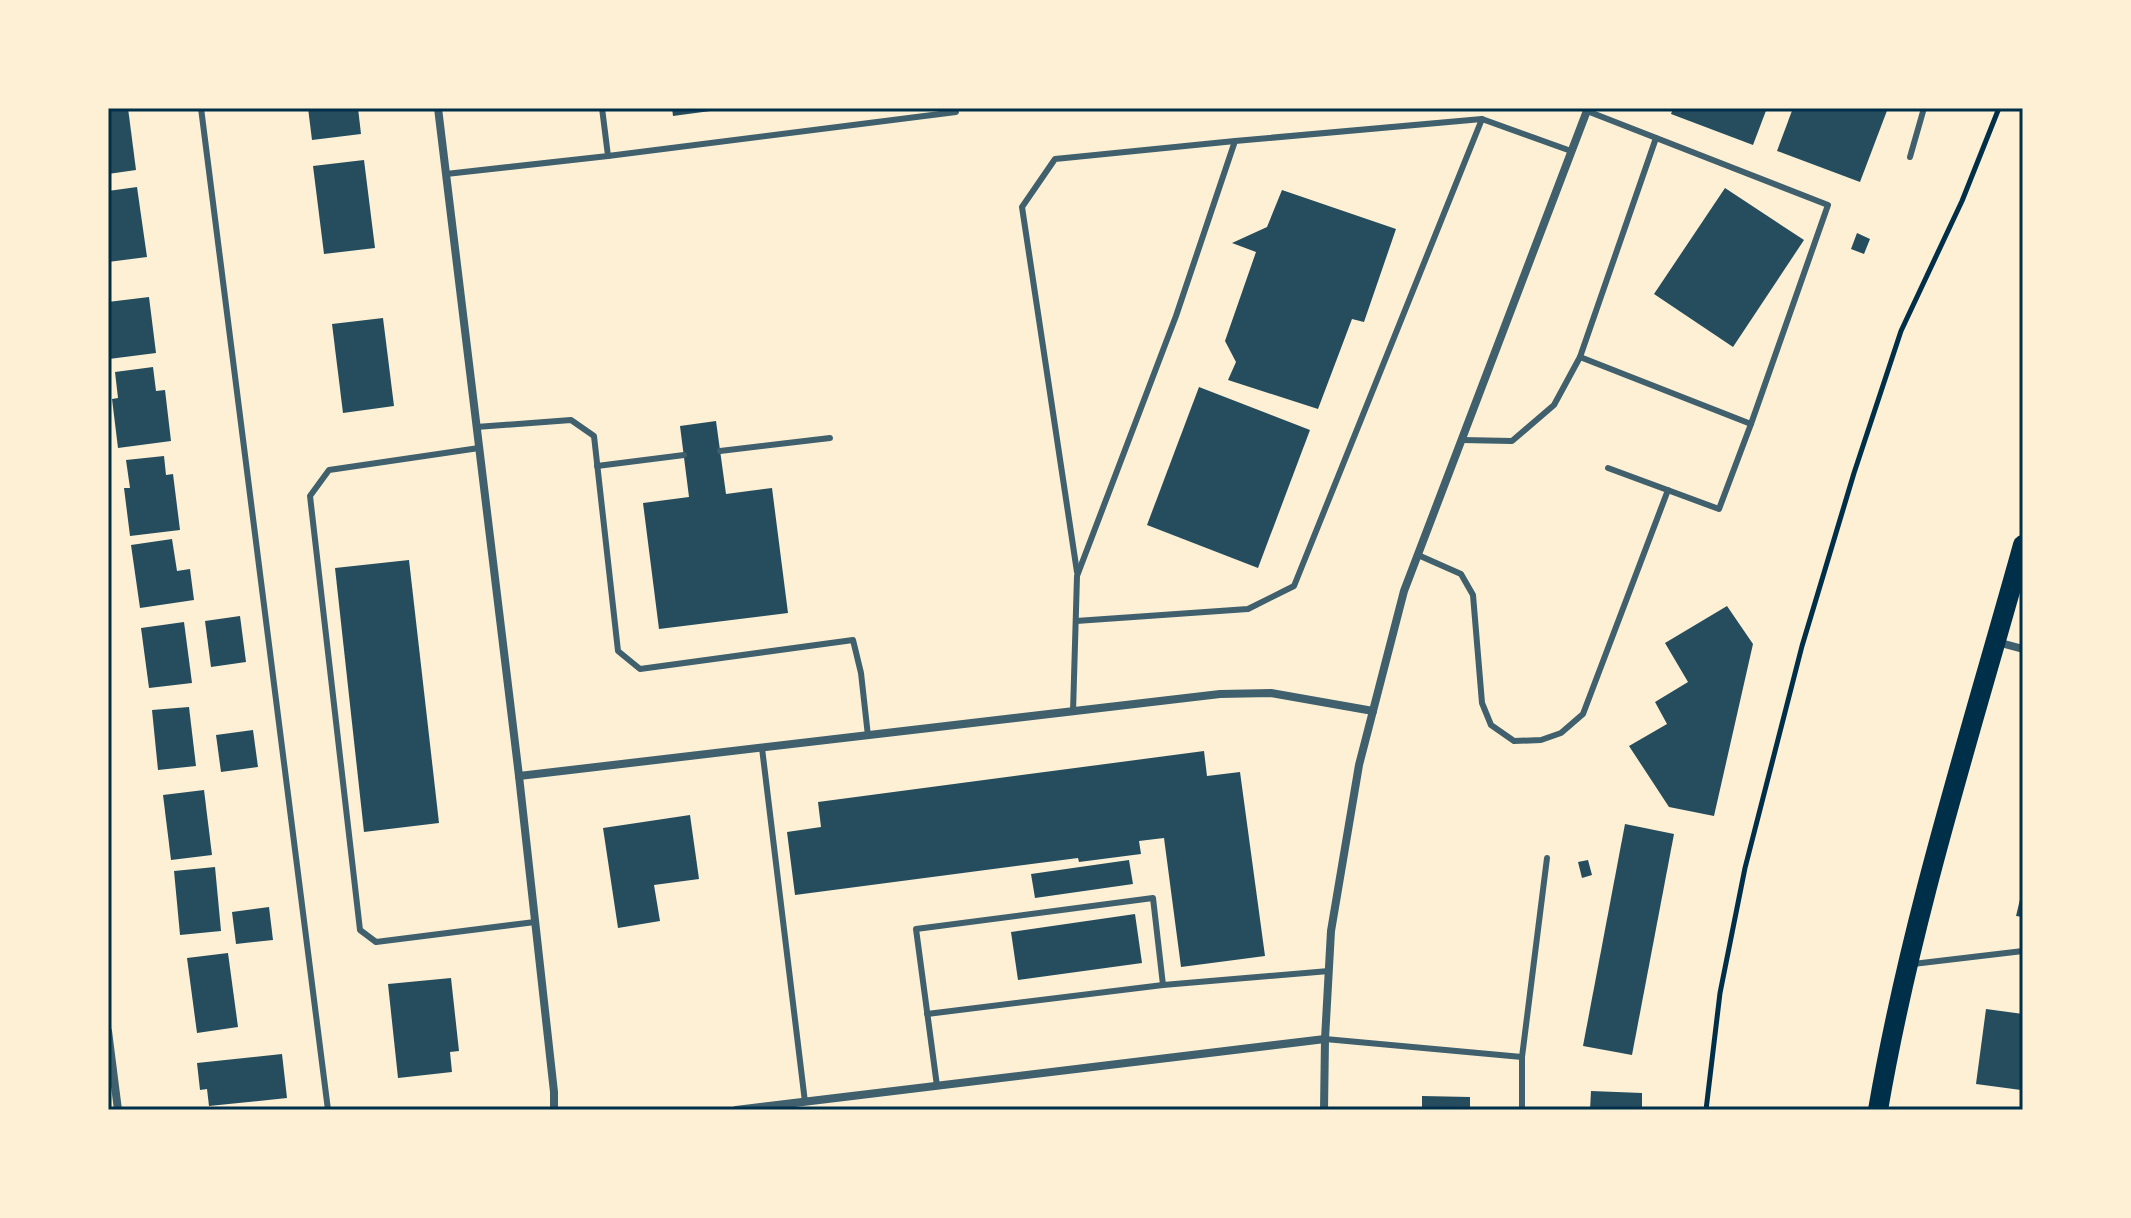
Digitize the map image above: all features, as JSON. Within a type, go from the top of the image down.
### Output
[{"type":"main road","points":[[1878,1110],[1889,1046],[1939,844],[2023,545]]},
{"type":"street","points":[[438,108],[519,776],[554,1110]]},
{"type":"street","points":[[1324,1110],[1331,931],[1359,765],[1404,591],[1587,110]]},
{"type":"street","points":[[1996,642],[2023,649]]},
{"type":"street","points":[[519,776],[1220,694],[1271,693],[1373,711]]},
{"type":"street","points":[[108,1031],[118,1110]]},
{"type":"street","points":[[736,1110],[1325,1039]]},
{"type":"lane","points":[[201,108],[328,1110]]},
{"type":"lane","points":[[602,108],[608,156]]},
{"type":"lane","points":[[446,174],[956,112],[955,108]]},
{"type":"lane","points":[[1910,157],[1924,108]]},
{"type":"lane","points":[[1587,110],[1828,205],[1719,509],[1608,468]]},
{"type":"lane","points":[[1076,621],[1248,609],[1294,586],[1482,119]]},
{"type":"lane","points":[[1073,712],[1077,576],[1022,207],[1055,159],[1482,119],[1571,151]]},
{"type":"lane","points":[[1462,440],[1512,441],[1554,405],[1580,357],[1656,138]]},
{"type":"lane","points":[[1077,576],[1176,316],[1235,141]]},
{"type":"lane","points":[[1580,357],[1751,424]]},
{"type":"lane","points":[[476,427],[571,420],[594,436],[618,651],[640,669],[853,640],[861,673],[868,736]]},
{"type":"lane","points":[[720,451],[830,438]]},
{"type":"lane","points":[[479,448],[329,470],[310,496],[360,930],[376,942],[535,922]]},
{"type":"lane","points":[[597,466],[684,455]]},
{"type":"lane","points":[[1418,555],[1461,574],[1473,595],[1482,703],[1491,725],[1514,741],[1541,740],[1561,733],[1583,714],[1668,490]]},
{"type":"lane","points":[[762,748],[805,1102]]},
{"type":"lane","points":[[1522,1110],[1522,1057],[1547,858]]},
{"type":"lane","points":[[937,1086],[916,929],[1153,898],[1163,985]]},
{"type":"lane","points":[[1909,964],[2023,951]]},
{"type":"lane","points":[[927,1014],[1163,985],[1329,971]]},
{"type":"lane","points":[[1325,1039],[1522,1057]]},
{"type":"path","points":[[1706,1110],[1720,993],[1742,882],[1806,632],[1901,331],[1962,201],[1999,108]]},
{"type":"building","points":[[108,108],[128,108],[136,170],[108,174]]},
{"type":"building","points":[[308,108],[358,108],[361,134],[312,140]]},
{"type":"building","points":[[672,108],[718,108],[718,110],[673,116]]},
{"type":"building","points":[[1673,108],[1767,108],[1753,145],[1671,114]]},
{"type":"building","points":[[1793,108],[1888,108],[1860,182],[1777,151]]},
{"type":"building","points":[[364,160],[375,248],[324,254],[313,166]]},
{"type":"building","points":[[137,187],[147,257],[108,262],[108,191]]},
{"type":"building","points":[[1725,188],[1804,240],[1733,347],[1654,294]]},
{"type":"building","points":[[1282,190],[1396,229],[1364,322],[1352,319],[1318,409],[1228,380],[1236,362],[1225,341],[1256,252],[1232,243],[1267,227]]},
{"type":"building","points":[[1857,233],[1870,239],[1864,254],[1851,249]]},
{"type":"building","points":[[149,297],[156,353],[109,359],[108,302]]},
{"type":"building","points":[[383,318],[394,406],[343,413],[332,324]]},
{"type":"building","points":[[153,367],[156,391],[165,390],[171,441],[118,448],[112,399],[118,398],[115,372]]},
{"type":"building","points":[[1199,387],[1310,430],[1258,568],[1147,525]]},
{"type":"building","points":[[716,421],[726,494],[772,488],[788,613],[659,629],[643,503],[689,497],[680,426]]},
{"type":"building","points":[[164,456],[166,475],[173,474],[180,530],[130,536],[124,488],[130,488],[126,460]]},
{"type":"building","points":[[172,539],[177,571],[190,569],[194,600],[140,608],[131,545]]},
{"type":"building","points":[[409,560],[439,823],[364,832],[335,568]]},
{"type":"building","points":[[1727,606],[1753,644],[1714,816],[1669,807],[1629,746],[1667,724],[1655,702],[1688,682],[1665,643]]},
{"type":"building","points":[[240,616],[246,662],[211,667],[205,621]]},
{"type":"building","points":[[184,622],[192,683],[149,688],[141,628]]},
{"type":"building","points":[[189,707],[196,766],[158,770],[152,710]]},
{"type":"building","points":[[253,730],[258,767],[221,772],[216,735]]},
{"type":"building","points":[[1204,751],[1207,776],[1240,772],[1265,956],[1181,967],[1164,838],[1139,841],[1141,854],[1079,862],[1078,858],[795,895],[787,832],[821,827],[818,802]]},
{"type":"building","points":[[204,790],[212,855],[171,860],[163,795]]},
{"type":"building","points":[[690,815],[699,879],[654,885],[660,921],[618,928],[603,828]]},
{"type":"building","points":[[1625,824],[1674,834],[1632,1055],[1583,1046]]},
{"type":"building","points":[[1129,860],[1133,884],[1035,898],[1031,874]]},
{"type":"building","points":[[1588,860],[1592,875],[1582,878],[1578,862]]},
{"type":"building","points":[[215,867],[221,931],[180,935],[174,871]]},
{"type":"building","points":[[2023,891],[2023,917],[2016,916]]},
{"type":"building","points":[[269,907],[273,940],[236,944],[232,912]]},
{"type":"building","points":[[1135,914],[1142,963],[1018,980],[1011,932]]},
{"type":"building","points":[[228,953],[238,1027],[197,1033],[187,958]]},
{"type":"building","points":[[451,978],[459,1051],[450,1052],[452,1072],[398,1078],[388,984]]},
{"type":"building","points":[[1986,1009],[2023,1014],[2021,1090],[1976,1084]]},
{"type":"building","points":[[282,1054],[287,1098],[209,1106],[207,1089],[200,1090],[197,1063]]},
{"type":"building","points":[[1591,1091],[1642,1093],[1642,1110],[1590,1110]]},
{"type":"building","points":[[1422,1096],[1470,1097],[1470,1110],[1422,1110]]}]
